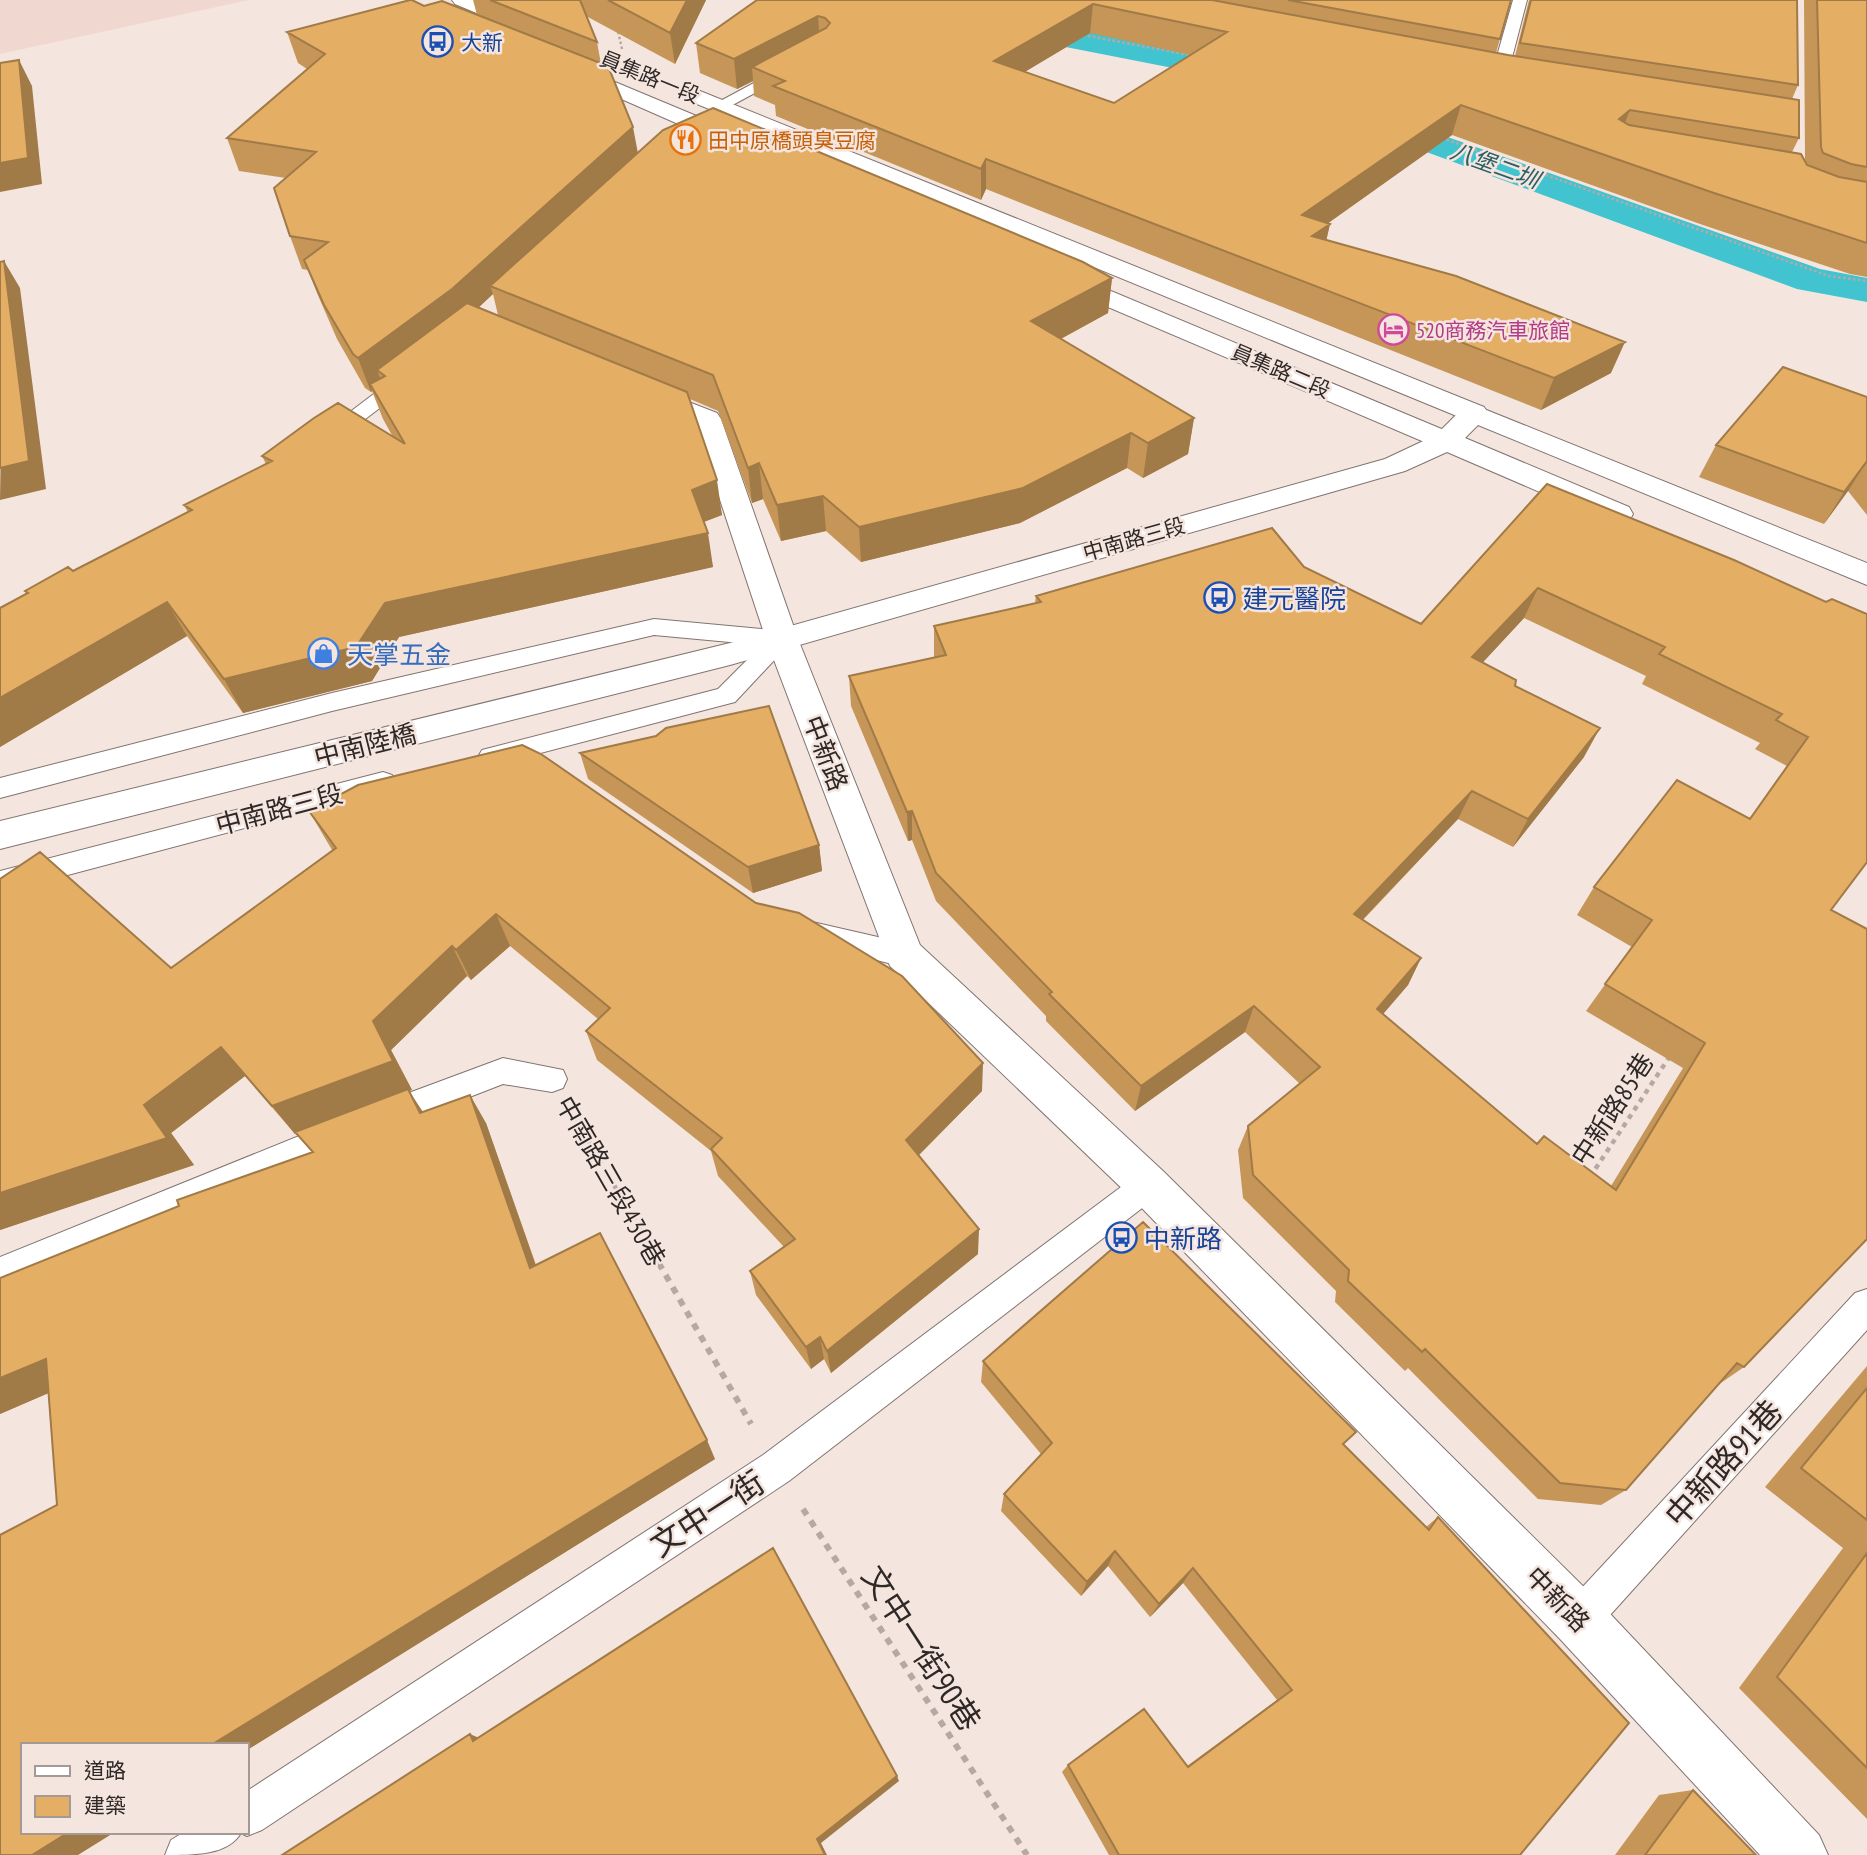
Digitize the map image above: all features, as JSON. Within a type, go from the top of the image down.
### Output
[{"type":"street","points":[[466,8],[505,0]]},
{"type":"street","points":[[466,8],[541,33]]},
{"type":"street","name":"員集路一段","points":[[542,58],[695,123]]},
{"type":"street","name":"員集路一段","points":[[626,67],[721,105]]},
{"type":"street","points":[[675,141],[721,105]]},
{"type":"street","name":"員集路二段","points":[[721,105],[1867,575]]},
{"type":"street","points":[[695,123],[759,150]]},
{"type":"street","name":"員集路二段","points":[[1039,268],[1650,527]]},
{"type":"street","name":"中新路","points":[[618,382],[707,419],[782,639],[904,954],[1148,1185],[1579,1620],[1800,1855]]},
{"type":"street","name":"中南路三段","points":[[730,654],[1395,465],[1446,441],[1474,413]]},
{"type":"street","name":"中南陸橋","points":[[0,835],[730,654]]},
{"type":"lane","points":[[1499,77],[1520,0]]},
{"type":"lane","points":[[721,105],[799,64]]},
{"type":"lane","points":[[308,454],[424,365]]},
{"type":"lane","name":"中南路三段","points":[[0,788],[332,702],[654,627],[782,639]]},
{"type":"lane","name":"中南路三段","points":[[468,762],[726,696],[782,639]]},
{"type":"lane","points":[[521,750],[544,766]]},
{"type":"lane","name":"中南路三段","points":[[0,882],[402,777]]},
{"type":"lane","points":[[786,927],[904,954]]},
{"type":"lane","name":"中南路三段430巷","points":[[0,1273],[302,1147],[503,1071],[552,1079]]},
{"type":"lane","name":"文中一街","points":[[248,1814],[776,1468],[1148,1185]]},
{"type":"lane","name":"中新路91巷","points":[[1579,1620],[1867,1305]]},
{"type":"lane","points":[[186,1855],[218,1834]]},
{"type":"path","points":[[615,18],[626,67]]},
{"type":"path","points":[[1082,34],[1201,57]]},
{"type":"path","points":[[1437,136],[1829,276],[1867,281]]},
{"type":"path","name":"中新路85巷","points":[[1588,1180],[1671,1054]]},
{"type":"path","name":"中南路三段430巷","points":[[552,1079],[776,1468]]},
{"type":"path","name":"文中一街90巷","points":[[776,1468],[1027,1855]]},
{"type":"shaded area","points":[[0,0],[249,0],[0,54]]},
{"type":"building","points":[[412,0],[424,6],[442,1],[608,66],[633,127],[452,289],[358,358],[324,305],[304,260],[328,242],[290,236],[274,188],[316,152],[227,138],[325,54],[287,32]]},
{"type":"building","points":[[490,0],[580,0],[597,42]]},
{"type":"building","points":[[608,0],[687,0],[670,33]]},
{"type":"building","points":[[757,0],[1212,0],[1508,55],[1799,100],[1799,138],[1630,110],[1619,119],[1629,125],[1801,154],[1807,165],[1839,177],[1867,182],[1867,243],[1461,105],[1302,215],[1330,224],[1312,236],[1456,276],[1625,342],[1554,378],[986,159],[981,169],[773,86],[785,81],[752,67],[826,28],[830,23],[825,18],[818,16],[734,59],[696,43]],"holes":[[[1093,4],[1227,32],[1114,103],[994,61]]]},
{"type":"building","points":[[1288,0],[1511,0],[1500,39]]},
{"type":"building","points":[[1531,0],[1797,0],[1798,85],[1520,43]]},
{"type":"building","points":[[1817,0],[1867,0],[1867,167],[1823,153],[1821,147]]},
{"type":"building","points":[[19,60],[28,158],[0,163],[0,63]]},
{"type":"building","points":[[713,108],[1083,262],[1112,278],[1031,321],[1194,418],[1148,443],[1131,433],[1023,488],[859,527],[823,496],[777,505],[759,463],[748,468],[713,375],[490,286],[663,130]]},
{"type":"building","points":[[4,261],[29,461],[0,468],[0,262]]},
{"type":"building","points":[[467,303],[687,392],[717,480],[692,490],[708,533],[385,603],[356,647],[224,679],[167,602],[0,698],[0,608],[68,567],[73,571],[192,510],[184,505],[272,461],[262,456],[338,403],[405,444],[370,384],[385,376],[377,370]]},
{"type":"building","points":[[1783,367],[1867,397],[1867,461],[1844,492],[1716,445]]},
{"type":"building","points":[[1547,484],[1734,560],[1826,602],[1832,599],[1867,614],[1867,862],[1831,910],[1867,929],[1867,1239],[1744,1367],[1737,1363],[1626,1490],[1560,1483],[1425,1349],[1422,1352],[1348,1281],[1349,1270],[1253,1175],[1248,1126],[1320,1067],[1254,1006],[1141,1086],[1049,994],[1052,992],[936,873],[912,811],[907,812],[849,676],[946,655],[934,626],[1041,602],[1036,596],[1272,528],[1304,567],[1421,624]],"holes":[[[1538,588],[1665,647],[1659,654],[1782,714],[1776,720],[1808,737],[1750,819],[1677,780],[1594,887],[1652,920],[1605,984],[1705,1043],[1616,1190],[1544,1136],[1537,1144],[1377,1009],[1421,958],[1354,914],[1472,791],[1528,819],[1600,728],[1515,686],[1516,680],[1472,657]]]},
{"type":"building","points":[[769,706],[819,845],[748,867],[580,753],[656,736],[666,728]]},
{"type":"building","points":[[522,745],[541,754],[756,903],[799,913],[902,976],[983,1063],[906,1140],[979,1229],[827,1351],[820,1337],[806,1347],[750,1271],[795,1239],[711,1149],[722,1138],[586,1031],[610,1008],[496,914],[456,950],[452,946],[373,1021],[393,1061],[272,1106],[221,1047],[144,1105],[167,1138],[0,1193],[0,879],[40,852],[171,968],[336,848],[309,811],[358,785]]},
{"type":"building","points":[[408,1089],[420,1113],[470,1095],[530,1268],[600,1233],[707,1440],[214,1743],[21,1743],[21,1834],[66,1834],[32,1855],[0,1855],[0,1535],[57,1505],[46,1359],[0,1378],[0,1278],[179,1206],[177,1200],[313,1152],[295,1132]]},
{"type":"building","points":[[1143,1222],[1356,1432],[1343,1444],[1429,1530],[1438,1517],[1629,1723],[1520,1855],[1119,1855],[1068,1765],[1144,1709],[1188,1767],[1292,1690],[1193,1568],[1159,1604],[1115,1551],[1087,1582],[1004,1494],[1052,1443],[983,1361]]},
{"type":"building","points":[[1867,1388],[1867,1520],[1801,1468]]},
{"type":"building","points":[[773,1548],[897,1776],[817,1839],[825,1855],[282,1855],[470,1734],[473,1741]]},
{"type":"building","points":[[1867,1553],[1867,1768],[1777,1677]]},
{"type":"building","points":[[1693,1790],[1756,1855],[1645,1855]]},
{"type":"waterway","name":"八堡二圳","points":[[873,0],[1184,60],[1264,84]]},
{"type":"waterway","name":"八堡二圳","points":[[1360,116],[1811,280],[1867,290]]},
{"type":"place","name":"大新","points":[[438,42]]},
{"type":"place","name":"田中原橋頭臭豆腐","points":[[685,140]]},
{"type":"place","name":"520商務汽車旅館","points":[[1393,330]]},
{"type":"place","name":"建元醫院","points":[[1219,598]]},
{"type":"place","name":"天掌五金","points":[[324,654]]},
{"type":"place","name":"中新路","points":[[1121,1238]]}]
